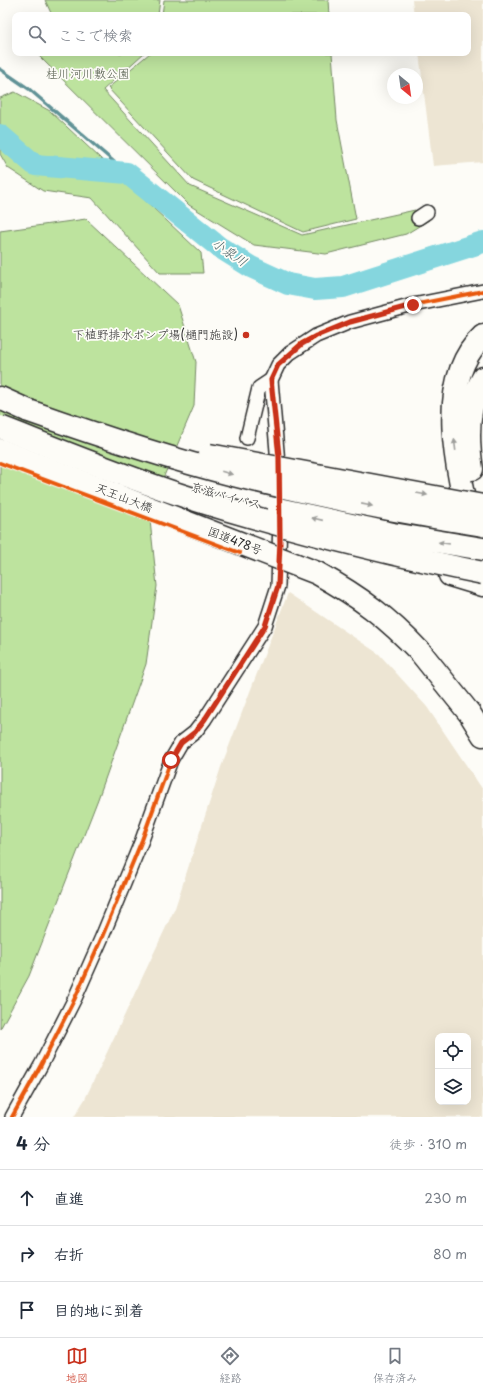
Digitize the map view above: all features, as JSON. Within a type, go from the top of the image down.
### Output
[{"type":"highway","points":[[483,336],[469,353],[460,372],[455,392],[453,411],[454,440],[458,469],[483,579]]},
{"type":"highway","points":[[483,378],[473,401],[469,423],[470,457],[483,524]]},
{"type":"highway","name":"京滋バイパス","points":[[0,398],[29,411],[94,434],[233,475],[328,497],[483,524]]},
{"type":"highway","points":[[29,411],[204,454],[483,506]]},
{"type":"highway","points":[[483,411],[483,446]]},
{"type":"highway","name":"京滋バイパス","points":[[0,420],[129,468],[251,503],[393,534],[483,548]]},
{"type":"highway","points":[[0,427],[192,499],[268,522],[380,552],[483,585]]},
{"type":"highway","name":"国道478号","points":[[0,450],[317,573],[350,591],[379,612],[421,652],[470,714],[483,735]]},
{"type":"highway","points":[[380,552],[483,573]]},
{"type":"street","points":[[12,1117],[58,1032],[99,944],[142,840],[171,760],[181,743],[195,732],[205,719],[265,626],[278,586],[280,542],[279,456],[271,380],[278,365],[302,344],[316,336],[350,322],[406,307],[483,291]]},
{"type":"street","points":[[247,438],[259,388],[271,380]]},
{"type":"street","points":[[171,747],[171,760]]},
{"type":"shaded area","points":[[412,0],[483,0],[483,162],[433,166],[423,85],[423,68],[421,68],[419,56],[471,56],[471,12],[414,12]]},
{"type":"shaded area","points":[[288,593],[379,654],[427,707],[483,790],[483,1117],[74,1117],[85,1099],[175,908],[221,767]]},
{"type":"green space","points":[[45,0],[160,0],[158,12],[51,12]]},
{"type":"green space","points":[[164,0],[328,0],[329,12],[162,12]]},
{"type":"green space","name":"桂川河川敷公園","points":[[39,56],[141,56],[103,90],[190,186],[302,235],[415,210],[429,220],[406,234],[326,254],[254,245],[189,205]]},
{"type":"green space","points":[[146,56],[332,56],[337,120],[356,219],[303,232],[193,180],[108,88]]},
{"type":"green space","points":[[15,92],[50,111],[201,253],[203,273],[160,273],[92,198],[43,191],[8,168],[0,154],[0,98]]},
{"type":"green space","points":[[86,219],[178,305],[196,362],[194,406],[149,511],[157,586],[146,664],[98,799],[29,976],[0,1029],[0,231]]},
{"type":"waterway","points":[[0,69],[29,89],[127,173]]},
{"type":"waterway","name":"小泉川","points":[[0,135],[35,165],[127,173],[219,247],[251,267],[288,284],[315,289],[343,287],[483,242]]},
{"type":"cycle path","points":[[12,1117],[41,1065],[75,998],[142,840],[171,760],[181,743],[195,732],[205,719],[265,626],[278,586],[280,542],[279,457],[271,380],[278,365],[302,343],[350,322],[413,305],[483,291]]},
{"type":"cycle path","name":"天王山大橋","points":[[0,463],[240,553]]},
{"type":"place","name":"下植野排水ポンプ場(樋門施設)","points":[[246,335]]},
{"type":"route","points":[[171,760],[181,743],[195,732],[205,719],[265,626],[278,586],[280,542],[279,456],[271,380],[278,365],[290,353],[316,336],[350,322],[413,305]]}]
